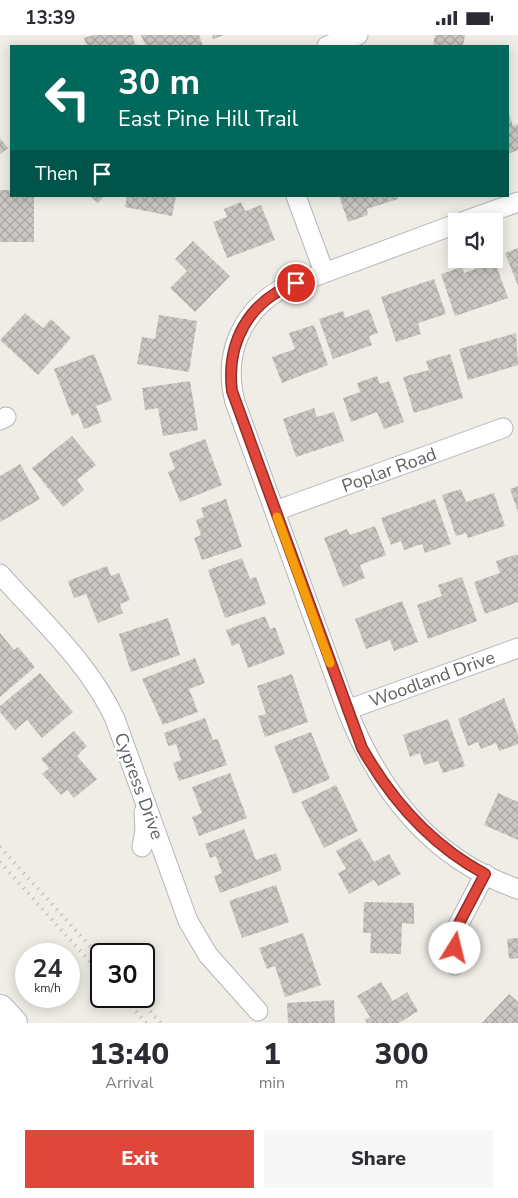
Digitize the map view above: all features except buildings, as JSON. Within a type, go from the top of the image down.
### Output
[{"type":"street","points":[[330,45],[358,35]]},
{"type":"street","points":[[296,197],[324,272]]},
{"type":"street","points":[[487,213],[518,202]]},
{"type":"street","points":[[448,227],[324,272],[271,295],[246,321],[232,354],[231,379],[235,402],[347,710],[366,755],[396,801],[422,830],[451,854],[485,874],[518,889]]},
{"type":"street","name":"Poplar Road","points":[[275,511],[503,428]]},
{"type":"street","name":"Cypress Drive","points":[[0,574],[90,674],[104,694],[140,786],[188,921],[208,955],[258,1011]]},
{"type":"street","name":"Woodland Drive","points":[[347,710],[518,648]]},
{"type":"street","points":[[140,786],[145,830],[142,847]]},
{"type":"street","points":[[455,965],[455,931],[485,874]]},
{"type":"street","points":[[0,1009],[13,1023]]},
{"type":"railway","points":[[0,847],[90,946]]},
{"type":"railway","points":[[0,862],[90,962]]},
{"type":"railway","points":[[133,1008],[146,1023]]},
{"type":"railway","points":[[147,1008],[161,1023]]},
{"type":"slow traffic","points":[[277,517],[330,663]]},
{"type":"route","points":[[296,283],[271,295],[253,311],[240,331],[235,343],[230,366],[232,391],[362,748],[374,770],[396,801],[422,830],[451,854],[485,874],[455,931],[455,948]]}]
